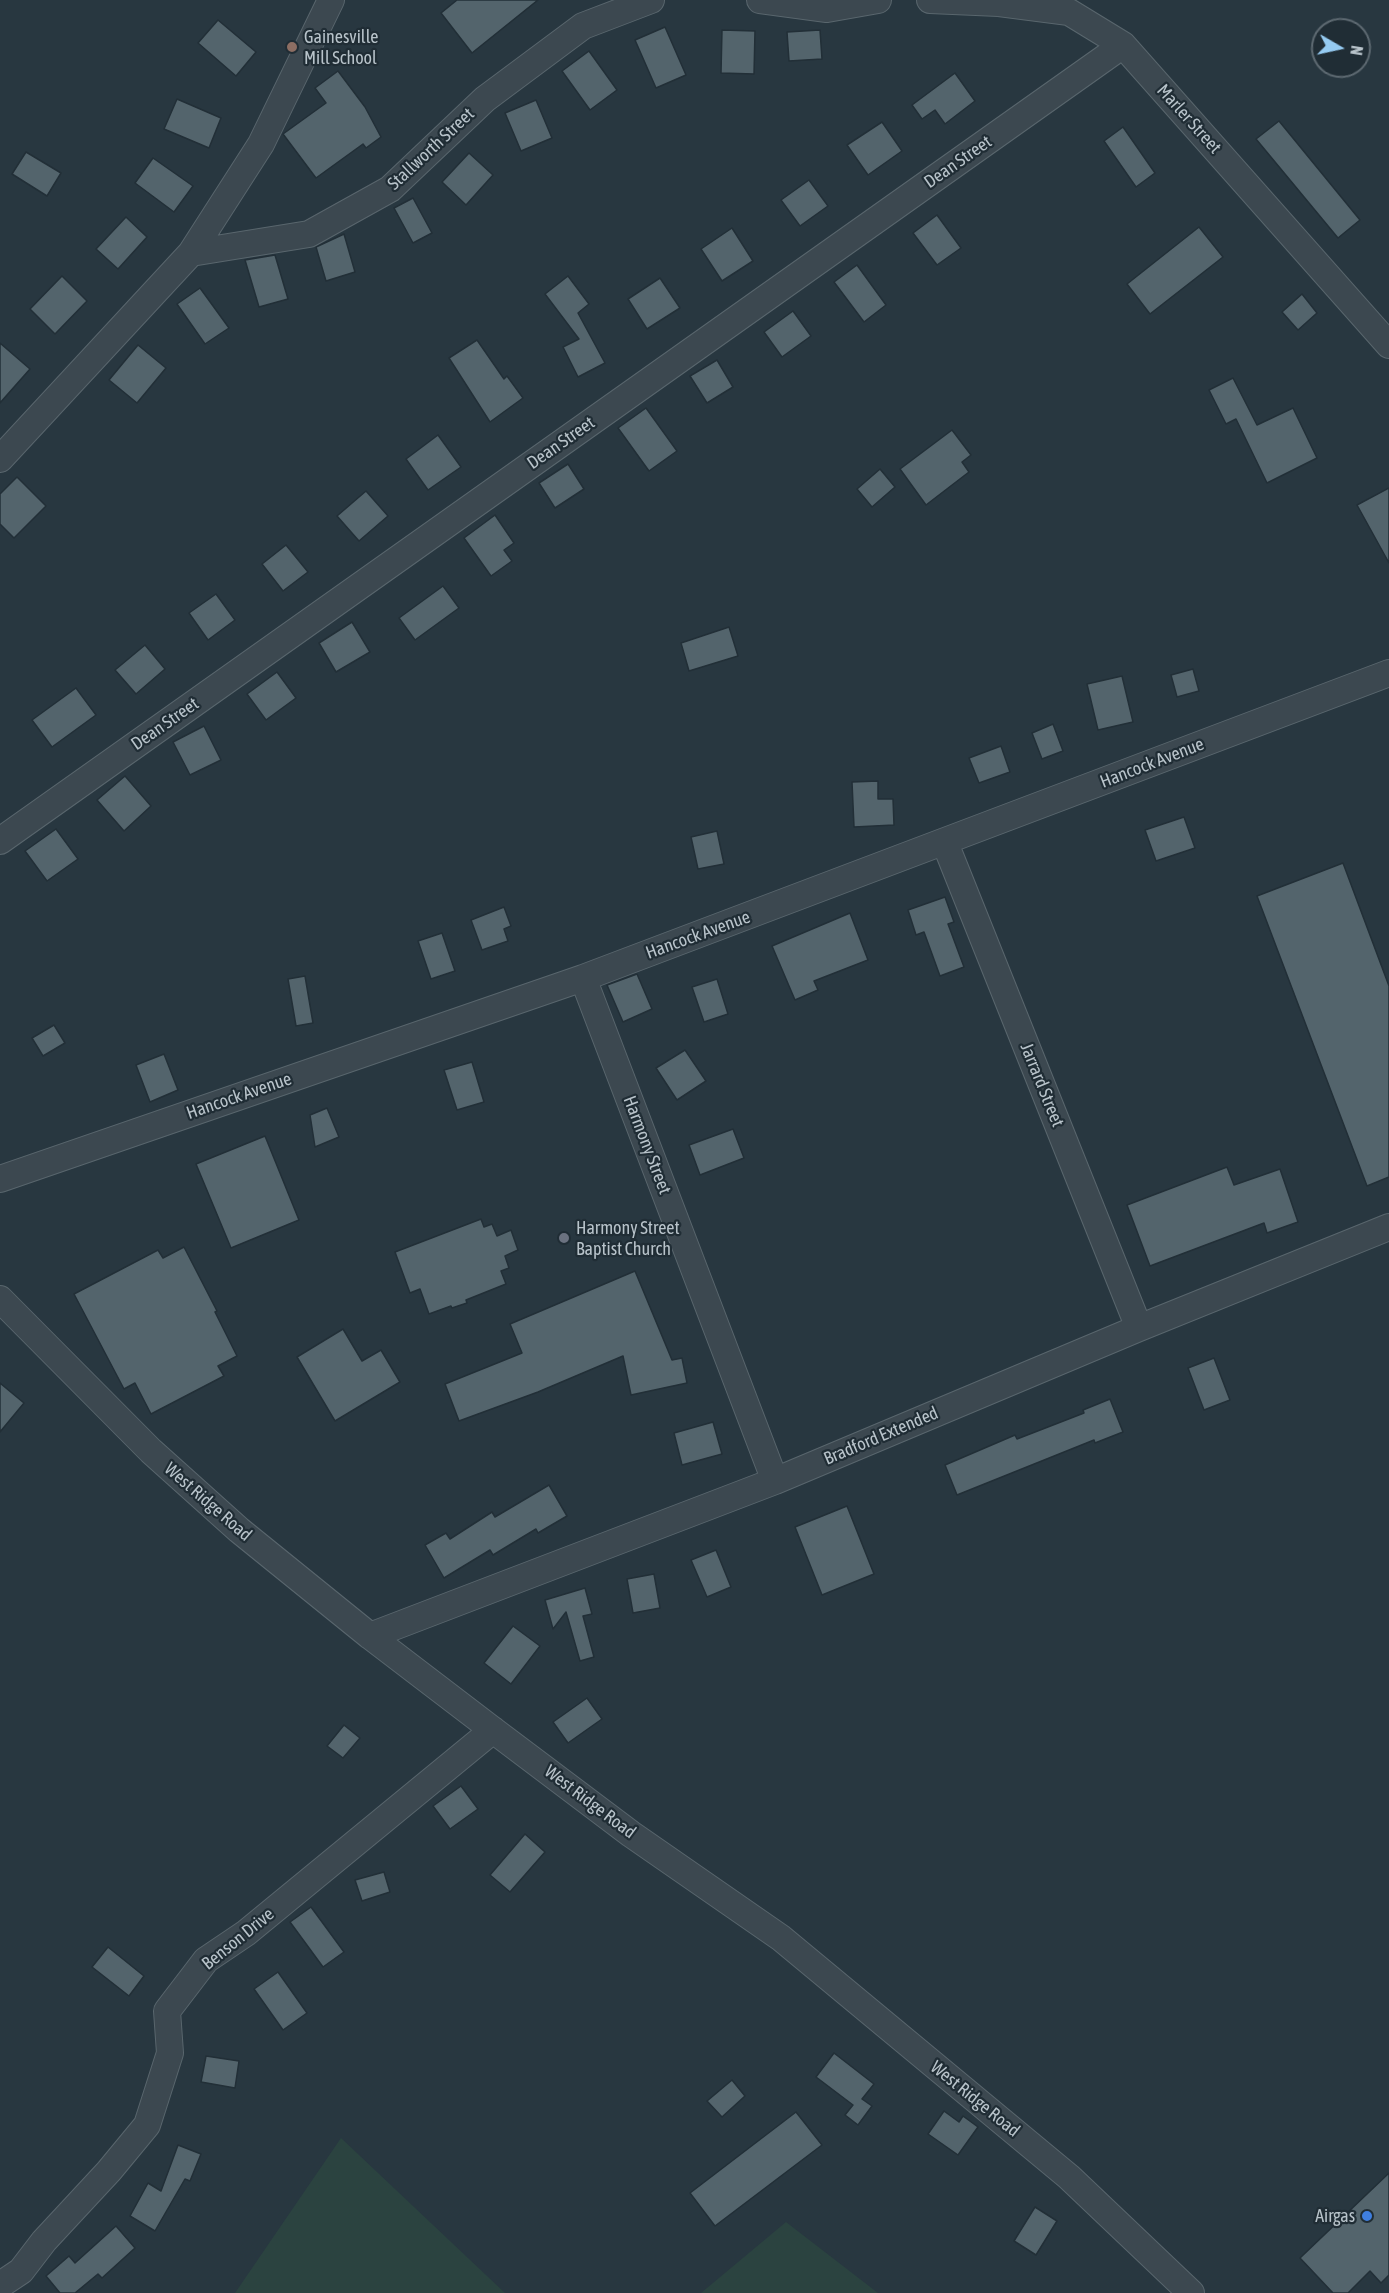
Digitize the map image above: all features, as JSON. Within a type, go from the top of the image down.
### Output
[{"type":"street","points":[[0,459],[191,253],[261,144],[332,0]]},
{"type":"street","name":"Stallworth Street","points":[[191,253],[309,234],[390,189],[485,99],[583,26],[651,0]]},
{"type":"street","points":[[760,0],[827,9],[878,0]]},
{"type":"street","name":"Marler Street","points":[[930,0],[999,3],[1068,12],[1123,45],[1389,345]]},
{"type":"street","name":"Dean Street","points":[[0,841],[1123,45]]},
{"type":"street","name":"Hancock Avenue","points":[[0,1179],[583,978],[945,843],[1389,673]]},
{"type":"street","name":"Jarrard Street","points":[[945,843],[1139,1328]]},
{"type":"street","name":"Harmony Street","points":[[583,978],[775,1480]]},
{"type":"street","name":"Bradford Extended","points":[[370,1636],[775,1480],[1139,1328],[1389,1227]]},
{"type":"street","name":"West Ridge Road","points":[[0,1299],[151,1451],[239,1530],[370,1636],[631,1834],[781,1938],[1069,2176],[1191,2293]]},
{"type":"street","name":"Benson Drive","points":[[0,2285],[21,2271],[44,2241],[147,2125],[170,2053],[167,2011],[206,1960],[246,1933],[493,1730]]},
{"type":"green space","points":[[341,2138],[505,2293],[235,2293]]},
{"type":"green space","points":[[786,2222],[878,2293],[701,2293]]},
{"type":"building","points":[[457,0],[538,0],[472,53],[441,13]]},
{"type":"building","points":[[218,20],[256,52],[236,76],[198,43]]},
{"type":"building","points":[[665,27],[686,75],[656,88],[635,40]]},
{"type":"building","points":[[722,30],[755,31],[754,74],[721,73]]},
{"type":"building","points":[[820,30],[822,59],[789,61],[787,32]]},
{"type":"building","points":[[589,51],[617,90],[590,110],[562,71]]},
{"type":"building","points":[[338,71],[365,107],[381,137],[366,148],[363,144],[316,178],[283,134],[326,103],[315,88]]},
{"type":"building","points":[[955,73],[975,101],[945,124],[935,110],[922,119],[912,105]]},
{"type":"building","points":[[177,99],[221,118],[209,148],[164,129]]},
{"type":"building","points":[[536,100],[552,138],[521,151],[505,113]]},
{"type":"building","points":[[1279,121],[1360,220],[1338,238],[1256,139]]},
{"type":"building","points":[[882,122],[902,151],[868,175],[847,145]]},
{"type":"building","points":[[1123,127],[1155,173],[1136,187],[1104,141]]},
{"type":"building","points":[[26,152],[61,173],[47,196],[12,174]]},
{"type":"building","points":[[469,153],[493,175],[466,205],[442,182]]},
{"type":"building","points":[[153,158],[193,186],[174,212],[135,183]]},
{"type":"building","points":[[809,180],[828,206],[800,226],[781,200]]},
{"type":"building","points":[[413,198],[432,233],[413,243],[394,208]]},
{"type":"building","points":[[937,215],[961,248],[937,265],[913,233]]},
{"type":"building","points":[[126,217],[147,237],[118,269],[96,249]]},
{"type":"building","points":[[1199,227],[1223,257],[1150,314],[1127,284]]},
{"type":"building","points":[[732,228],[753,261],[722,281],[701,249]]},
{"type":"building","points":[[344,234],[355,272],[326,281],[316,247]]},
{"type":"building","points":[[275,255],[288,299],[259,307],[245,260]]},
{"type":"building","points":[[857,265],[886,305],[864,322],[834,282]]},
{"type":"building","points":[[62,276],[87,301],[55,334],[30,309]]},
{"type":"building","points":[[568,276],[589,304],[578,313],[605,363],[578,377],[563,347],[579,339],[545,294]]},
{"type":"building","points":[[660,278],[680,308],[647,329],[628,299]]},
{"type":"building","points":[[200,288],[229,328],[205,344],[177,304]]},
{"type":"building","points":[[1302,294],[1317,313],[1298,330],[1282,312]]},
{"type":"building","points":[[793,311],[811,336],[782,357],[764,332]]},
{"type":"building","points":[[477,340],[504,379],[507,376],[523,398],[490,422],[449,358]]},
{"type":"building","points":[[0,343],[30,369],[0,403]]},
{"type":"building","points":[[138,345],[166,368],[137,403],[109,380]]},
{"type":"building","points":[[717,360],[733,387],[707,403],[690,376]]},
{"type":"building","points":[[1233,378],[1257,425],[1293,408],[1317,458],[1267,483],[1236,419],[1226,424],[1209,390]]},
{"type":"building","points":[[646,408],[677,451],[649,471],[618,428]]},
{"type":"building","points":[[952,430],[971,455],[962,462],[969,472],[926,505],[900,469]]},
{"type":"building","points":[[438,435],[461,467],[428,490],[406,459]]},
{"type":"building","points":[[568,464],[584,489],[555,508],[539,483]]},
{"type":"building","points":[[880,469],[895,487],[872,507],[857,489]]},
{"type":"building","points":[[17,477],[46,506],[14,538],[0,524],[0,494]]},
{"type":"building","points":[[1389,488],[1389,563],[1357,505]]},
{"type":"building","points":[[366,491],[388,516],[359,541],[337,516]]},
{"type":"building","points":[[495,515],[514,543],[504,550],[512,561],[491,576],[464,538]]},
{"type":"building","points":[[286,545],[308,572],[283,591],[262,564]]},
{"type":"building","points":[[443,586],[459,608],[415,640],[399,618]]},
{"type":"building","points":[[216,594],[235,620],[208,640],[189,613]]},
{"type":"building","points":[[352,622],[370,652],[336,672],[319,643]]},
{"type":"building","points":[[729,627],[738,656],[689,671],[681,643]]},
{"type":"building","points":[[145,645],[165,669],[136,694],[115,670]]},
{"type":"building","points":[[1193,669],[1199,691],[1177,697],[1171,675]]},
{"type":"building","points":[[277,672],[296,698],[266,720],[247,694]]},
{"type":"building","points":[[1122,676],[1133,722],[1098,730],[1087,684]]},
{"type":"building","points":[[76,688],[96,715],[52,747],[32,720]]},
{"type":"building","points":[[1053,724],[1063,751],[1042,759],[1032,733]]},
{"type":"building","points":[[204,726],[221,760],[190,775],[173,742]]},
{"type":"building","points":[[1001,746],[1010,772],[979,783],[969,758]]},
{"type":"building","points":[[125,776],[151,806],[124,831],[97,800]]},
{"type":"building","points":[[878,781],[878,799],[893,799],[894,825],[854,827],[852,782]]},
{"type":"building","points":[[1184,817],[1195,848],[1156,861],[1145,830]]},
{"type":"building","points":[[56,829],[78,859],[47,881],[25,851]]},
{"type":"building","points":[[717,831],[724,864],[698,869],[691,837]]},
{"type":"building","points":[[1343,863],[1389,986],[1389,1177],[1367,1186],[1257,896]]},
{"type":"building","points":[[945,897],[954,922],[948,924],[964,967],[940,976],[924,932],[916,935],[908,910]]},
{"type":"building","points":[[504,907],[511,926],[504,929],[508,941],[482,950],[471,920]]},
{"type":"building","points":[[850,913],[868,960],[814,981],[818,990],[795,1000],[772,946]]},
{"type":"building","points":[[442,933],[455,971],[431,979],[418,941]]},
{"type":"building","points":[[637,974],[652,1009],[623,1022],[607,985]]},
{"type":"building","points":[[305,976],[313,1023],[296,1026],[288,979]]},
{"type":"building","points":[[717,979],[728,1014],[704,1022],[692,987]]},
{"type":"building","points":[[54,1025],[65,1043],[43,1056],[32,1038]]},
{"type":"building","points":[[685,1050],[706,1081],[677,1100],[656,1068]]},
{"type":"building","points":[[164,1054],[178,1090],[150,1102],[136,1065]]},
{"type":"building","points":[[472,1062],[484,1102],[457,1110],[444,1070]]},
{"type":"building","points":[[327,1108],[339,1137],[315,1147],[310,1115]]},
{"type":"building","points":[[733,1129],[744,1158],[700,1175],[689,1145]]},
{"type":"building","points":[[265,1136],[299,1220],[231,1248],[196,1164]]},
{"type":"building","points":[[1227,1167],[1234,1185],[1280,1169],[1298,1222],[1267,1233],[1264,1223],[1150,1266],[1127,1205]]},
{"type":"building","points":[[481,1219],[484,1227],[492,1224],[497,1236],[511,1230],[518,1250],[505,1256],[509,1268],[501,1271],[506,1284],[466,1300],[467,1303],[429,1314],[420,1289],[410,1293],[395,1252]]},
{"type":"building","points":[[184,1247],[237,1356],[218,1366],[224,1376],[151,1414],[135,1383],[124,1389],[74,1294],[158,1250],[163,1258]]},
{"type":"building","points":[[635,1271],[672,1360],[682,1358],[687,1383],[631,1395],[623,1356],[538,1392],[459,1421],[445,1384],[522,1353],[510,1324]]},
{"type":"building","points":[[343,1329],[362,1361],[381,1350],[400,1382],[335,1421],[297,1357]]},
{"type":"building","points":[[1214,1358],[1230,1400],[1204,1410],[1188,1368]]},
{"type":"building","points":[[0,1383],[24,1403],[0,1432]]},
{"type":"building","points":[[1110,1399],[1123,1432],[1095,1443],[1094,1440],[957,1495],[945,1465],[1015,1435],[1017,1439],[1084,1413],[1083,1410]]},
{"type":"building","points":[[713,1422],[722,1454],[682,1465],[674,1433]]},
{"type":"building","points":[[549,1485],[567,1516],[538,1533],[536,1529],[493,1555],[490,1550],[444,1578],[425,1545],[446,1533],[450,1539],[492,1512],[495,1517]]},
{"type":"building","points":[[847,1506],[874,1574],[822,1595],[795,1527]]},
{"type":"building","points":[[716,1550],[731,1587],[707,1597],[691,1560]]},
{"type":"building","points":[[654,1574],[660,1608],[633,1613],[627,1579]]},
{"type":"building","points":[[585,1588],[592,1614],[583,1616],[594,1657],[580,1661],[566,1612],[553,1629],[545,1600]]},
{"type":"building","points":[[513,1626],[540,1646],[511,1684],[484,1663]]},
{"type":"building","points":[[587,1698],[602,1719],[568,1743],[553,1722]]},
{"type":"building","points":[[344,1725],[360,1738],[343,1758],[327,1746]]},
{"type":"building","points":[[461,1786],[478,1809],[450,1829],[433,1806]]},
{"type":"building","points":[[525,1834],[545,1852],[510,1892],[490,1875]]},
{"type":"building","points":[[384,1872],[390,1892],[362,1901],[355,1880]]},
{"type":"building","points":[[311,1907],[344,1952],[323,1967],[290,1922]]},
{"type":"building","points":[[108,1947],[144,1976],[129,1996],[92,1967]]},
{"type":"building","points":[[278,1972],[307,2013],[283,2030],[254,1989]]},
{"type":"building","points":[[834,2053],[874,2084],[862,2099],[872,2106],[858,2125],[845,2115],[853,2105],[816,2077]]},
{"type":"building","points":[[206,2056],[239,2061],[235,2088],[201,2082]]},
{"type":"building","points":[[732,2080],[745,2096],[722,2117],[707,2101]]},
{"type":"building","points":[[944,2111],[959,2122],[963,2116],[978,2127],[958,2155],[928,2134]]},
{"type":"building","points":[[796,2112],[822,2145],[715,2226],[690,2193]]},
{"type":"building","points":[[178,2145],[201,2154],[190,2181],[185,2179],[155,2231],[130,2216],[148,2183],[161,2191]]},
{"type":"building","name":"Airgas","points":[[1389,2173],[1389,2275],[1381,2283],[1370,2271],[1348,2293],[1333,2293],[1300,2258]]},
{"type":"building","points":[[1035,2207],[1057,2221],[1036,2255],[1014,2241]]},
{"type":"building","points":[[116,2226],[135,2248],[102,2278],[98,2274],[75,2293],[60,2293],[46,2276],[69,2256],[75,2263]]},
{"type":"place","name":"Gainesville Mill School","points":[[292,47]]},
{"type":"place","name":"Harmony Street Baptist Church","points":[[564,1238]]},
{"type":"place","name":"Airgas","points":[[1367,2216]]}]
